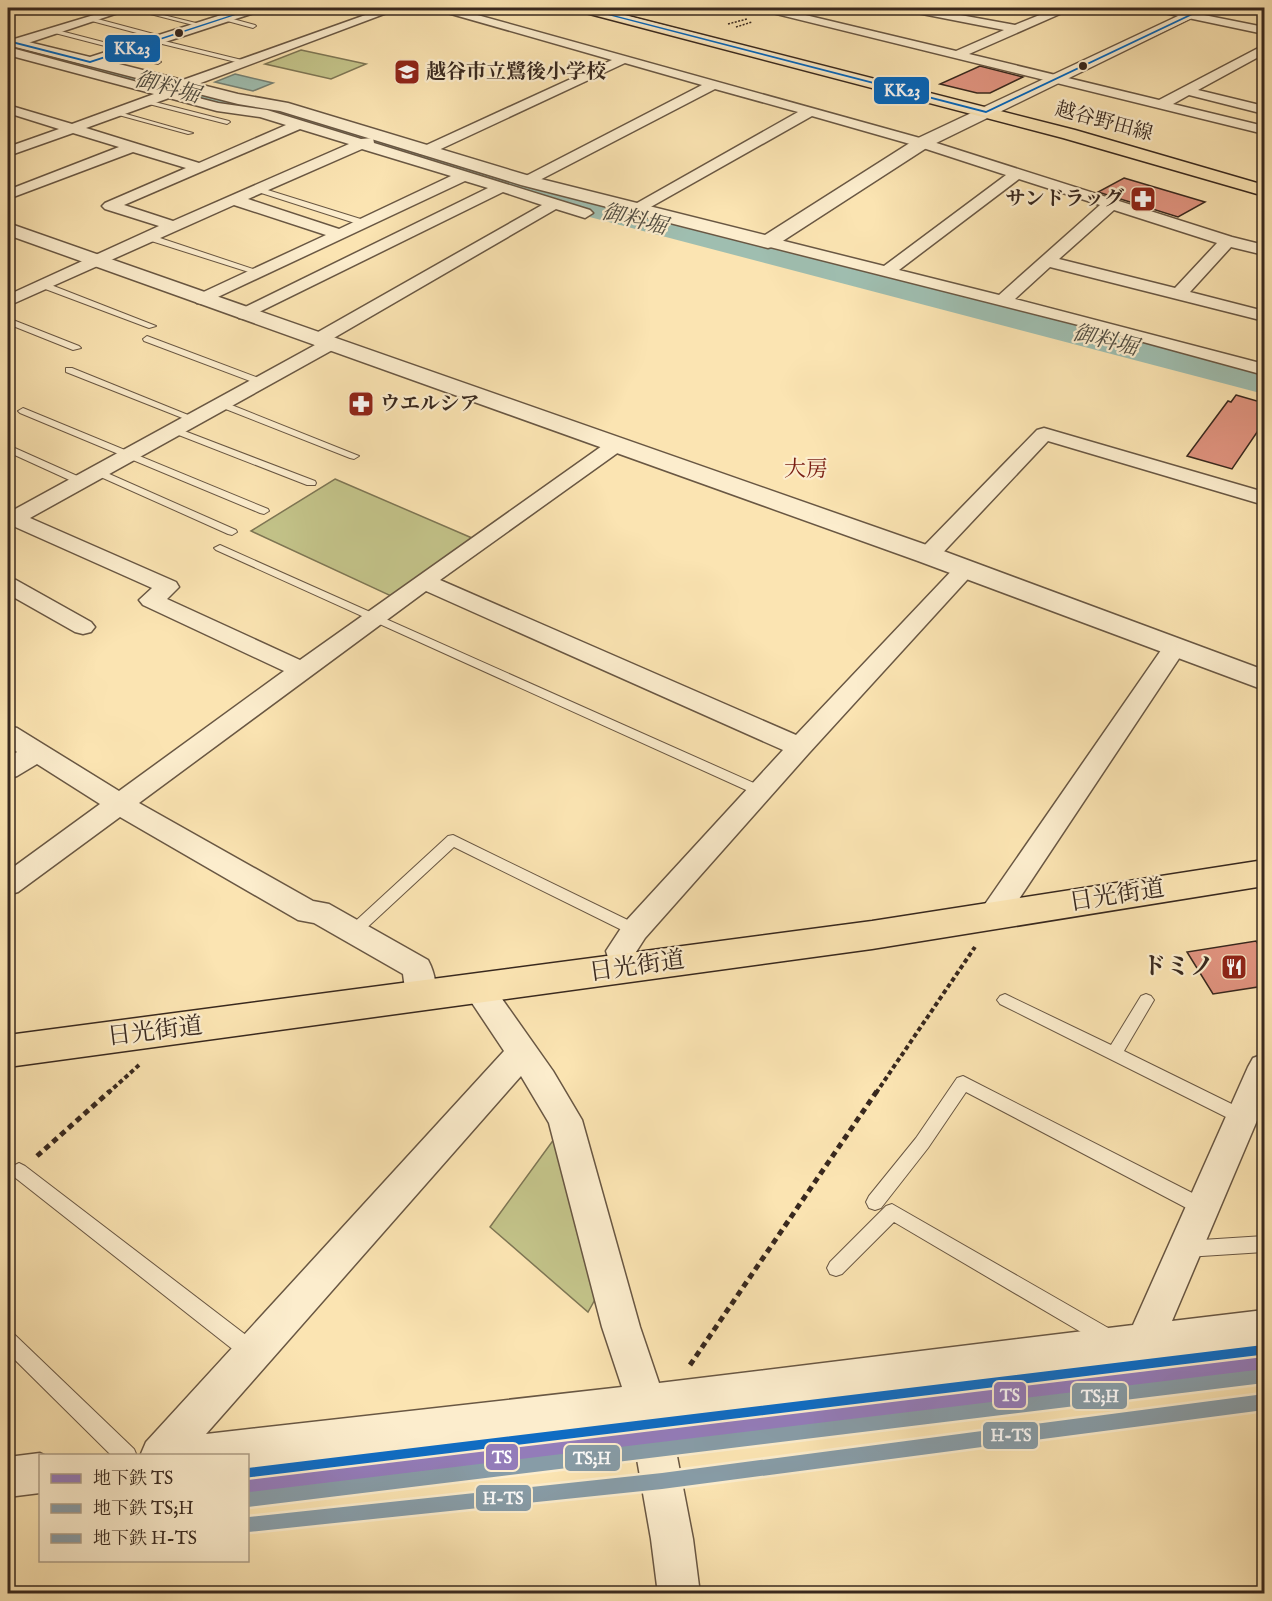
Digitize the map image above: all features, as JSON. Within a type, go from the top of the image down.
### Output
[{"type":"main road","name":"越谷野田線","points":[[583,8],[1173,154],[1264,181]]},
{"type":"main road","name":"越谷野田線","points":[[613,8],[992,110],[1264,191]]},
{"type":"main road","name":"日光街道","points":[[8,1052],[872,935],[1264,873]]},
{"type":"street","points":[[12,46],[129,8]]},
{"type":"street","points":[[90,62],[255,8]]},
{"type":"street","points":[[8,152],[147,102],[244,62],[393,8]]},
{"type":"street","points":[[441,8],[922,143],[1227,242],[1264,250]]},
{"type":"street","points":[[907,8],[923,9],[1015,29]]},
{"type":"street","points":[[957,55],[1065,8]]},
{"type":"street","points":[[1155,8],[1264,31]]},
{"type":"street","points":[[768,242],[922,143],[1205,8]]},
{"type":"street","points":[[777,9],[1053,80],[1264,130]]},
{"type":"street","points":[[80,10],[96,17]]},
{"type":"street","points":[[903,42],[950,16]]},
{"type":"street","points":[[12,46],[90,62],[181,89],[217,106],[262,113],[298,125],[425,151],[635,210],[1002,301],[1264,370]]},
{"type":"street","points":[[12,46],[181,89],[282,106],[465,175],[585,213]]},
{"type":"street","points":[[1161,105],[1264,49]]},
{"type":"street","points":[[425,151],[624,59]]},
{"type":"street","points":[[527,181],[714,84]]},
{"type":"street","points":[[1187,91],[1264,110]]},
{"type":"street","points":[[635,210],[812,111]]},
{"type":"street","points":[[11,112],[198,166]]},
{"type":"street","points":[[174,226],[110,206],[198,166],[298,125]]},
{"type":"street","points":[[8,301],[148,237],[370,141]]},
{"type":"street","points":[[8,195],[132,147]]},
{"type":"street","points":[[886,272],[1016,174]]},
{"type":"street","points":[[203,299],[465,175]]},
{"type":"street","points":[[245,314],[502,187]]},
{"type":"street","points":[[238,201],[340,234]]},
{"type":"street","points":[[10,519],[261,382],[323,342],[554,204]]},
{"type":"street","points":[[1002,301],[1111,204]]},
{"type":"street","points":[[8,229],[928,555],[1264,681]]},
{"type":"street","points":[[1185,288],[1227,242]]},
{"type":"street","points":[[1046,261],[1185,288],[1264,300]]},
{"type":"street","points":[[8,288],[24,294]]},
{"type":"street","points":[[1185,288],[1264,316]]},
{"type":"street","points":[[928,555],[1044,434],[1264,499]]},
{"type":"street","points":[[8,885],[372,618],[616,445]]},
{"type":"street","points":[[10,519],[168,587],[151,600],[302,670]]},
{"type":"street","points":[[625,969],[621,951],[635,930],[800,747],[966,569]]},
{"type":"street","points":[[424,582],[800,747]]},
{"type":"street","points":[[8,585],[83,627]]},
{"type":"street","points":[[993,915],[1174,648]]},
{"type":"street","points":[[8,734],[120,804],[308,912],[320,912],[417,968],[421,996]]},
{"type":"street","points":[[8,770],[36,752]]},
{"type":"street","points":[[477,988],[565,1120],[621,1327],[659,1401],[679,1593]]},
{"type":"street","points":[[161,1454],[522,1053]]},
{"type":"street","points":[[1132,1344],[1184,1249],[1264,1067]]},
{"type":"street","points":[[198,1454],[1264,1328]]},
{"type":"street","points":[[8,1477],[39,1473]]},
{"type":"lane","points":[[129,8],[201,25]]},
{"type":"lane","points":[[96,17],[159,39],[244,62]]},
{"type":"lane","points":[[222,18],[253,26]]},
{"type":"lane","points":[[53,31],[158,62]]},
{"type":"lane","points":[[147,102],[227,122]]},
{"type":"lane","points":[[117,112],[190,133]]},
{"type":"lane","points":[[258,189],[364,223]]},
{"type":"lane","points":[[148,237],[258,272]]},
{"type":"lane","points":[[43,285],[152,326]]},
{"type":"lane","points":[[8,321],[76,348]]},
{"type":"lane","points":[[147,339],[261,382]]},
{"type":"lane","points":[[69,370],[193,419]]},
{"type":"lane","points":[[221,404],[354,456]]},
{"type":"lane","points":[[23,411],[264,511]]},
{"type":"lane","points":[[174,430],[311,483]]},
{"type":"lane","points":[[8,448],[89,476],[232,532]]},
{"type":"lane","points":[[220,548],[760,791]]},
{"type":"lane","points":[[354,930],[453,840],[635,930]]},
{"type":"lane","points":[[1005,1000],[1242,1117]]},
{"type":"lane","points":[[1114,1054],[1146,1000]]},
{"type":"lane","points":[[875,1202],[922,1143],[963,1083],[1202,1207]]},
{"type":"lane","points":[[19,1171],[253,1352]]},
{"type":"lane","points":[[836,1268],[892,1212],[1132,1344]]},
{"type":"lane","points":[[1184,1249],[1264,1244]]},
{"type":"lane","points":[[8,1341],[126,1454]]},
{"type":"path","points":[[705,32],[777,9]]},
{"type":"path","points":[[659,1401],[685,1372],[972,952],[993,915]]},
{"type":"path","points":[[19,1171],[180,1029]]},
{"type":"green space","points":[[301,50],[366,64],[331,79],[265,64]]},
{"type":"green space","points":[[335,479],[472,538],[391,596],[251,531]]},
{"type":"green space","points":[[557,1135],[597,1296],[588,1312],[490,1227]]},
{"type":"shaded area","points":[[235,74],[273,83],[253,91],[215,82]]},
{"type":"building","points":[[980,66],[1023,77],[990,93],[977,93],[940,84]]},
{"type":"building","points":[[1124,178],[1205,202],[1178,217],[1098,192]]},
{"type":"building","points":[[1236,395],[1264,403],[1264,422],[1232,469],[1187,456],[1228,401],[1231,402]]},
{"type":"building","points":[[1256,941],[1264,953],[1264,986],[1213,994],[1187,952]]},
{"type":"waterway","name":"御料堀","points":[[8,45],[233,105],[273,110],[574,204],[1264,383]]},
{"type":"metro line","name":"TS","points":[[249,1488],[1264,1364]]},
{"type":"metro line","name":"TS;H","points":[[249,1500],[1264,1376]]},
{"type":"metro line","name":"H-TS","points":[[249,1525],[662,1481],[1264,1402]]},
{"type":"rail line","name":"TS","points":[[249,1476],[1263,1352]]},
{"type":"transit line","name":"KK23","points":[[8,41],[90,62],[255,8]]},
{"type":"transit line","name":"KK23","points":[[583,8],[986,112],[1205,8]]},
{"type":"place","name":"越谷市立鷺後小学校","points":[[407,72]]},
{"type":"place","name":"サンドラッグ","points":[[1143,199]]},
{"type":"place","name":"ウエルシア","points":[[361,404]]},
{"type":"place","name":"ドミノ","points":[[1234,967]]},
{"type":"district","name":"大房","points":[[806,470]]}]
